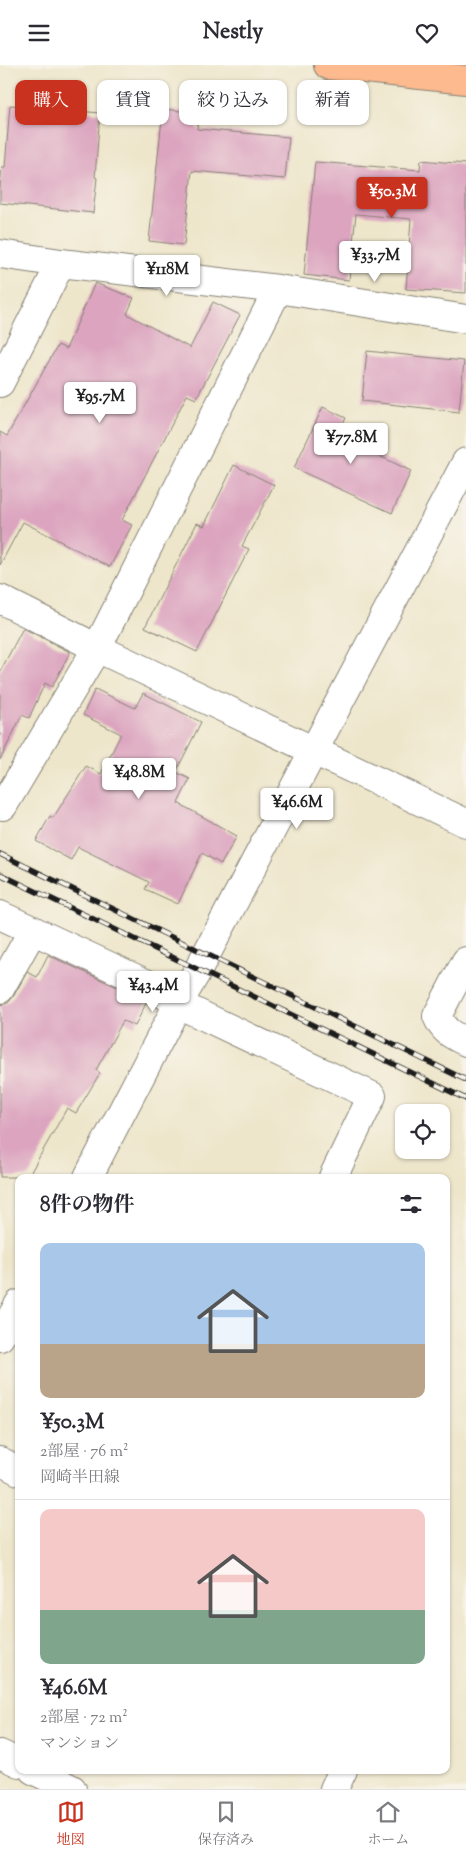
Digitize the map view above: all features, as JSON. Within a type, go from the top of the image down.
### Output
[{"type":"main road","points":[[328,65],[466,80]]},
{"type":"street","points":[[0,254],[278,289],[466,319]]},
{"type":"street","points":[[0,383],[61,263]]},
{"type":"street","points":[[0,805],[3,806],[97,649],[278,289]]},
{"type":"street","points":[[90,1174],[178,1004],[315,751],[466,462]]},
{"type":"street","points":[[0,599],[97,649],[466,823]]},
{"type":"street","points":[[0,915],[154,987],[178,1004],[372,1096],[334,1174]]},
{"type":"street","points":[[0,989],[33,929]]},
{"type":"street","points":[[466,961],[437,1016],[440,1025],[448,1033],[466,1042]]},
{"type":"street","points":[[0,1337],[15,1311]]},
{"type":"street","points":[[0,1461],[15,1469]]},
{"type":"street","points":[[0,1754],[15,1761]]},
{"type":"street","points":[[334,1789],[340,1774]]},
{"type":"building","points":[[10,105],[15,105],[15,125],[87,125],[87,112],[97,113],[97,125],[99,125],[95,177],[97,178],[93,213],[0,203],[2,167],[5,167]]},
{"type":"building","points":[[169,110],[179,111],[179,125],[198,125],[197,129],[289,137],[285,179],[192,171],[184,245],[149,241],[161,125],[169,125]]},
{"type":"building","points":[[421,160],[466,164],[466,293],[406,289],[411,219],[356,214],[349,280],[304,275],[315,162],[420,170]]},
{"type":"building","points":[[95,283],[134,298],[127,314],[190,348],[213,302],[240,315],[196,399],[187,395],[122,520],[132,525],[110,567],[23,522],[0,565],[0,432],[7,436],[58,345],[66,349]]},
{"type":"building","points":[[367,351],[464,361],[459,412],[362,401]]},
{"type":"building","points":[[323,407],[346,418],[337,436],[411,471],[392,513],[294,468]]},
{"type":"building","points":[[234,465],[274,485],[242,546],[249,549],[197,652],[145,627],[197,523],[204,526]]},
{"type":"building","points":[[23,628],[70,652],[52,687],[45,683],[29,718],[22,715],[0,760],[0,672]]},
{"type":"building","points":[[95,689],[135,708],[143,693],[201,722],[176,772],[190,779],[178,803],[237,836],[221,864],[202,853],[178,904],[145,889],[149,882],[78,847],[71,860],[36,841],[50,816],[53,818],[86,766],[101,774],[121,734],[83,715]]},
{"type":"building","points":[[48,955],[147,1001],[135,1026],[123,1021],[96,1070],[100,1073],[76,1113],[67,1108],[30,1174],[15,1174],[15,1177],[0,1177],[0,1005],[8,1003],[13,997],[27,972],[37,977]]},
{"type":"railway","points":[[0,854],[466,1080]]},
{"type":"railway","points":[[0,874],[466,1099]]}]
